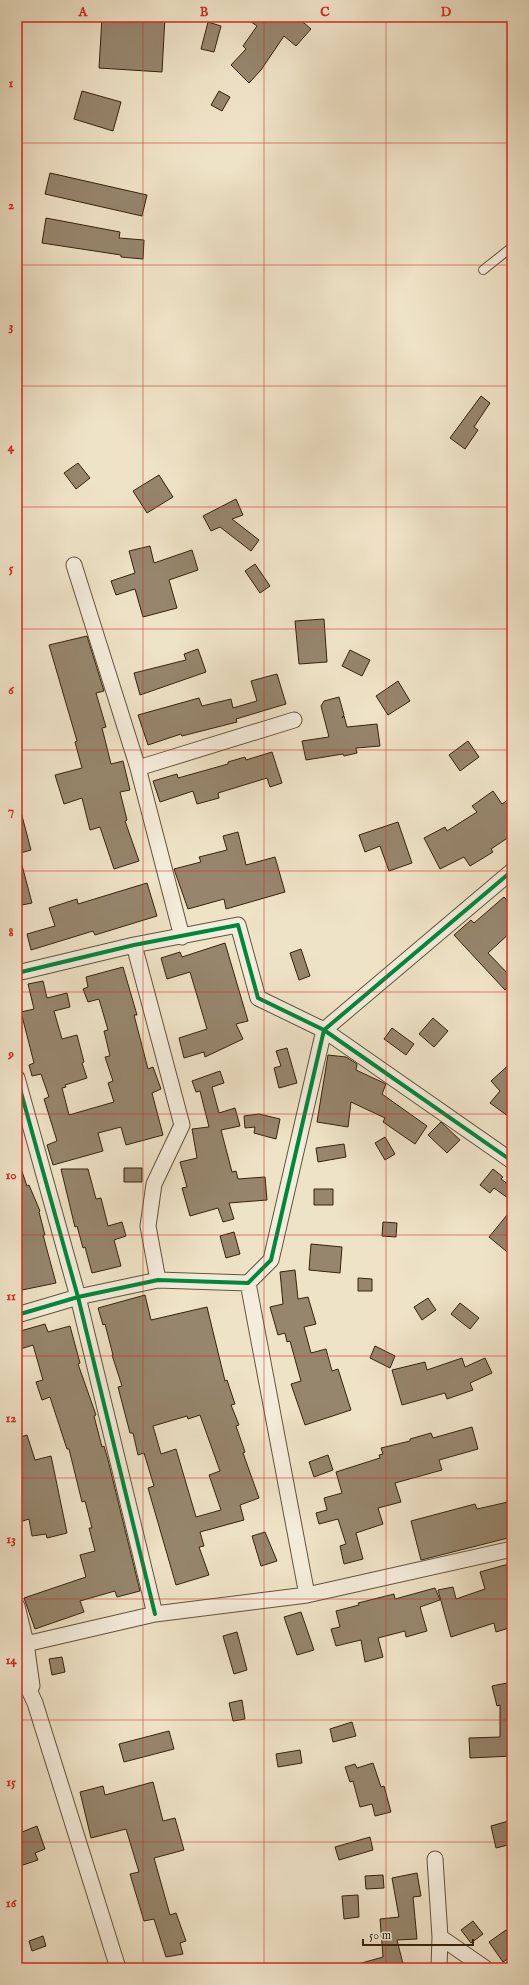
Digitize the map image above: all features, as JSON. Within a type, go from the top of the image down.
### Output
[{"type":"street","points":[[74,565],[138,768],[182,937]]},
{"type":"street","points":[[138,768],[294,720]]},
{"type":"street","points":[[17,1315],[78,1297],[158,1280],[248,1283],[271,1260],[324,1030],[512,871]]},
{"type":"street","points":[[17,973],[134,945],[182,937],[238,925],[258,998],[324,1030],[512,1161]]},
{"type":"street","points":[[134,945],[182,1125],[154,1184],[148,1226],[158,1280]]},
{"type":"street","points":[[17,1078],[78,1297],[155,1614]]},
{"type":"street","points":[[248,1283],[308,1595]]},
{"type":"street","points":[[22,1645],[155,1614],[308,1595],[512,1549]]},
{"type":"street","points":[[17,1606],[22,1645],[34,1703],[118,1968]]},
{"type":"street","points":[[17,1664],[34,1703]]},
{"type":"street","points":[[435,1859],[440,1937],[438,1968]]},
{"type":"street","points":[[440,1937],[485,1968]]},
{"type":"lane","points":[[483,270],[512,247]]},
{"type":"building","points":[[102,17],[165,17],[162,72],[99,68]]},
{"type":"building","points":[[244,17],[297,17],[311,29],[296,46],[284,36],[261,70],[249,83],[231,65],[246,49],[243,46],[257,26]]},
{"type":"building","points":[[208,22],[221,26],[214,52],[201,49]]},
{"type":"building","points":[[82,91],[121,102],[113,131],[74,119]]},
{"type":"building","points":[[219,91],[230,97],[222,111],[211,105]]},
{"type":"building","points":[[50,173],[147,195],[142,216],[45,194]]},
{"type":"building","points":[[46,218],[120,232],[119,238],[144,240],[143,259],[121,257],[121,255],[42,243]]},
{"type":"building","points":[[481,396],[490,403],[474,427],[478,430],[465,449],[450,438]]},
{"type":"building","points":[[78,463],[90,478],[76,489],[64,473]]},
{"type":"building","points":[[159,475],[173,497],[147,513],[133,491]]},
{"type":"building","points":[[236,499],[243,515],[232,519],[259,540],[251,551],[220,527],[211,531],[203,516]]},
{"type":"building","points":[[150,546],[154,563],[192,550],[198,570],[169,580],[177,608],[143,617],[135,589],[116,595],[111,581],[135,573],[129,551]]},
{"type":"building","points":[[255,564],[270,586],[260,593],[245,571]]},
{"type":"building","points":[[324,619],[327,662],[299,664],[295,621]]},
{"type":"building","points":[[87,636],[104,691],[96,693],[106,727],[102,728],[111,764],[123,761],[130,790],[120,792],[127,820],[125,821],[139,861],[114,869],[100,827],[90,830],[82,798],[64,804],[55,775],[82,768],[75,742],[77,741],[49,645]]},
{"type":"building","points":[[198,649],[206,672],[140,695],[134,673],[186,660],[184,654]]},
{"type":"building","points":[[350,650],[370,660],[362,676],[342,666]]},
{"type":"building","points":[[277,674],[286,704],[236,719],[237,722],[182,736],[181,734],[148,745],[138,715],[199,698],[202,706],[231,699],[233,708],[257,701],[251,681]]},
{"type":"building","points":[[398,681],[410,701],[388,715],[376,696]]},
{"type":"building","points":[[339,697],[344,715],[342,718],[344,716],[347,727],[377,724],[380,746],[356,748],[357,753],[344,756],[343,754],[306,760],[302,741],[329,737],[321,706],[324,701]]},
{"type":"building","points":[[468,741],[479,757],[460,771],[449,755]]},
{"type":"building","points":[[272,752],[282,783],[270,787],[267,778],[218,793],[219,798],[197,804],[193,791],[160,802],[153,781],[177,774],[178,778],[228,764],[228,762],[245,757],[246,760]]},
{"type":"building","points":[[493,791],[502,804],[512,797],[512,835],[491,849],[493,852],[470,866],[464,857],[440,869],[424,838],[445,827],[447,831],[477,812],[472,806]]},
{"type":"building","points":[[17,812],[21,812],[31,850],[17,854]]},
{"type":"building","points":[[398,822],[412,863],[389,871],[380,846],[365,852],[359,835]]},
{"type":"building","points":[[238,832],[246,865],[275,857],[285,892],[226,909],[224,899],[188,909],[174,869],[201,862],[199,857],[227,850],[223,836]]},
{"type":"building","points":[[20,858],[32,903],[17,906],[17,859]]},
{"type":"building","points":[[147,883],[157,916],[95,935],[93,931],[31,950],[27,934],[55,926],[49,908],[77,899],[78,904]]},
{"type":"building","points":[[504,897],[512,906],[512,931],[488,953],[512,978],[512,983],[505,990],[454,935],[471,920],[474,923]]},
{"type":"building","points":[[225,943],[248,1021],[236,1024],[243,1039],[205,1057],[204,1052],[184,1058],[179,1038],[207,1029],[190,972],[167,979],[161,958],[180,952],[182,957]]},
{"type":"building","points":[[301,949],[310,976],[299,980],[290,953]]},
{"type":"building","points":[[123,967],[137,1015],[134,1015],[148,1069],[153,1067],[161,1089],[152,1093],[163,1135],[126,1145],[121,1127],[98,1133],[103,1151],[53,1165],[47,1145],[57,1141],[44,1099],[49,1097],[41,1074],[32,1076],[29,1065],[34,1063],[21,1012],[34,1009],[28,984],[43,981],[47,998],[67,993],[70,1007],[54,1011],[62,1039],[77,1035],[84,1062],[82,1063],[87,1078],[65,1085],[66,1087],[62,1088],[69,1115],[114,1102],[108,1083],[113,1081],[105,1057],[110,1056],[104,1031],[108,1030],[99,999],[88,1002],[83,989],[88,987],[86,977]]},
{"type":"building","points":[[433,1018],[448,1031],[434,1047],[419,1034]]},
{"type":"building","points":[[392,1028],[414,1044],[406,1055],[384,1039]]},
{"type":"building","points":[[287,1048],[297,1083],[279,1088],[274,1068],[281,1066],[276,1051]]},
{"type":"building","points":[[328,1055],[346,1057],[357,1064],[356,1070],[386,1084],[382,1094],[427,1126],[415,1144],[383,1122],[385,1118],[351,1102],[348,1127],[317,1122]]},
{"type":"building","points":[[512,1062],[512,1119],[490,1103],[500,1091],[491,1081]]},
{"type":"building","points":[[220,1071],[224,1083],[212,1087],[219,1113],[235,1108],[240,1126],[221,1130],[232,1172],[236,1171],[238,1179],[265,1177],[267,1200],[229,1203],[234,1219],[223,1222],[218,1208],[190,1216],[182,1188],[187,1187],[180,1162],[197,1158],[192,1129],[209,1127],[200,1091],[196,1092],[192,1081]]},
{"type":"building","points":[[259,1114],[280,1119],[276,1139],[254,1133],[255,1127],[245,1128],[244,1116]]},
{"type":"building","points":[[441,1122],[460,1140],[447,1153],[428,1135]]},
{"type":"building","points":[[385,1137],[395,1154],[385,1160],[375,1143]]},
{"type":"building","points":[[344,1144],[346,1157],[318,1162],[316,1148]]},
{"type":"building","points":[[17,1163],[19,1163],[27,1186],[29,1185],[40,1211],[45,1235],[43,1235],[56,1283],[22,1290],[19,1272],[17,1273]]},
{"type":"building","points":[[124,1168],[142,1168],[142,1182],[124,1182]]},
{"type":"building","points":[[61,1169],[88,1169],[96,1199],[101,1198],[108,1226],[122,1222],[126,1236],[114,1240],[121,1266],[92,1273],[85,1247],[83,1248],[77,1226],[75,1227]]},
{"type":"building","points":[[493,1169],[503,1177],[501,1179],[512,1187],[512,1201],[494,1188],[490,1193],[480,1185]]},
{"type":"building","points":[[314,1189],[333,1189],[333,1205],[314,1205]]},
{"type":"building","points":[[512,1209],[512,1256],[489,1237]]},
{"type":"building","points":[[383,1222],[397,1223],[396,1237],[382,1236]]},
{"type":"building","points":[[234,1232],[240,1254],[226,1258],[220,1236]]},
{"type":"building","points":[[311,1244],[342,1247],[340,1273],[309,1270]]},
{"type":"building","points":[[295,1270],[298,1299],[308,1297],[316,1324],[304,1327],[311,1353],[326,1349],[332,1371],[338,1369],[351,1410],[305,1425],[291,1384],[301,1381],[290,1341],[287,1342],[285,1333],[278,1335],[270,1307],[283,1304],[280,1272]]},
{"type":"building","points":[[358,1278],[372,1279],[372,1291],[358,1291]]},
{"type":"building","points":[[145,1295],[151,1320],[207,1307],[225,1381],[227,1380],[235,1404],[231,1405],[239,1425],[236,1426],[245,1452],[243,1453],[259,1498],[240,1505],[244,1520],[200,1532],[204,1546],[199,1547],[209,1575],[176,1585],[148,1488],[154,1486],[144,1453],[138,1455],[133,1433],[130,1433],[118,1387],[122,1386],[112,1355],[105,1324],[103,1325],[98,1308]],"holes":[[[200,1415],[220,1471],[209,1475],[221,1510],[196,1517],[176,1449],[161,1454],[153,1426],[187,1416],[188,1419]]]},
{"type":"building","points":[[428,1298],[436,1310],[422,1320],[414,1307]]},
{"type":"building","points":[[460,1303],[479,1318],[470,1329],[451,1314]]},
{"type":"building","points":[[45,1324],[48,1332],[70,1326],[80,1363],[78,1364],[96,1415],[94,1416],[102,1447],[104,1446],[108,1460],[140,1591],[117,1597],[115,1591],[80,1601],[84,1612],[35,1629],[24,1598],[86,1577],[80,1555],[95,1551],[89,1528],[92,1528],[85,1501],[82,1502],[69,1449],[67,1449],[50,1397],[42,1400],[36,1382],[43,1380],[33,1345],[17,1350],[17,1332]]},
{"type":"building","points":[[375,1346],[395,1356],[390,1368],[370,1358]]},
{"type":"building","points":[[462,1358],[465,1367],[485,1358],[492,1373],[470,1383],[473,1390],[447,1399],[445,1393],[402,1405],[392,1370],[425,1362],[427,1370]]},
{"type":"building","points":[[472,1427],[478,1449],[439,1460],[442,1470],[395,1483],[401,1502],[378,1508],[383,1524],[356,1533],[363,1559],[344,1564],[340,1546],[346,1544],[338,1519],[319,1524],[316,1513],[327,1510],[324,1498],[342,1493],[336,1472],[380,1458],[379,1455],[383,1454],[381,1448],[410,1441],[410,1439],[431,1433],[433,1438]]},
{"type":"building","points":[[27,1435],[35,1460],[51,1456],[67,1533],[47,1538],[46,1534],[32,1536],[29,1519],[17,1523],[17,1438]]},
{"type":"building","points":[[328,1455],[333,1470],[314,1477],[309,1462]]},
{"type":"building","points":[[508,1502],[512,1517],[512,1537],[421,1560],[411,1521],[475,1504],[477,1509]]},
{"type":"building","points":[[265,1532],[277,1561],[261,1566],[252,1536]]},
{"type":"building","points":[[512,1563],[512,1627],[496,1632],[494,1623],[451,1637],[438,1590],[453,1587],[456,1599],[485,1589],[480,1572]]},
{"type":"building","points":[[435,1588],[440,1600],[420,1607],[427,1631],[406,1637],[405,1631],[378,1638],[383,1657],[365,1662],[361,1640],[336,1646],[331,1629],[340,1627],[336,1611],[359,1605],[358,1603],[394,1594],[395,1599]]},
{"type":"building","points":[[301,1612],[314,1650],[297,1655],[284,1617]]},
{"type":"building","points":[[237,1632],[247,1670],[234,1674],[223,1636]]},
{"type":"building","points":[[62,1657],[65,1672],[52,1675],[49,1659]]},
{"type":"building","points":[[512,1682],[512,1756],[470,1758],[469,1738],[500,1737],[500,1705],[497,1706],[492,1686]]},
{"type":"building","points":[[242,1700],[245,1719],[233,1721],[229,1703]]},
{"type":"building","points":[[352,1722],[356,1736],[333,1742],[330,1729]]},
{"type":"building","points":[[169,1731],[174,1749],[124,1762],[119,1744]]},
{"type":"building","points":[[300,1750],[302,1763],[278,1767],[276,1754]]},
{"type":"building","points":[[373,1763],[381,1787],[384,1786],[391,1812],[375,1816],[372,1804],[360,1807],[353,1781],[350,1782],[345,1767],[355,1764],[357,1768]]},
{"type":"building","points":[[153,1782],[163,1821],[175,1818],[184,1850],[154,1858],[170,1915],[176,1913],[186,1941],[180,1943],[183,1954],[166,1957],[154,1919],[144,1921],[130,1874],[139,1872],[126,1829],[91,1838],[80,1792],[103,1786],[105,1795]]},
{"type":"building","points":[[512,1820],[512,1844],[496,1848],[491,1826]]},
{"type":"building","points":[[37,1826],[45,1849],[35,1853],[38,1860],[17,1867],[17,1834]]},
{"type":"building","points":[[370,1837],[373,1850],[339,1860],[335,1847]]},
{"type":"building","points":[[417,1873],[421,1896],[413,1897],[417,1939],[397,1940],[404,1968],[358,1968],[358,1964],[383,1957],[380,1919],[399,1917],[392,1878]]},
{"type":"building","points":[[383,1875],[384,1888],[366,1889],[365,1876]]},
{"type":"building","points":[[358,1895],[359,1917],[344,1919],[342,1896]]},
{"type":"building","points":[[473,1921],[483,1934],[471,1943],[461,1930]]},
{"type":"building","points":[[506,1930],[512,1938],[512,1956],[503,1962],[489,1942]]},
{"type":"building","points":[[43,1936],[46,1946],[32,1951],[29,1941]]},
{"type":"cycle path","points":[[17,1315],[78,1297],[158,1280],[248,1283],[271,1260],[324,1030],[512,871]]},
{"type":"cycle path","points":[[17,973],[134,945],[238,925],[258,998],[324,1030],[512,1161]]},
{"type":"cycle path","points":[[17,1078],[78,1297],[155,1614]]}]
